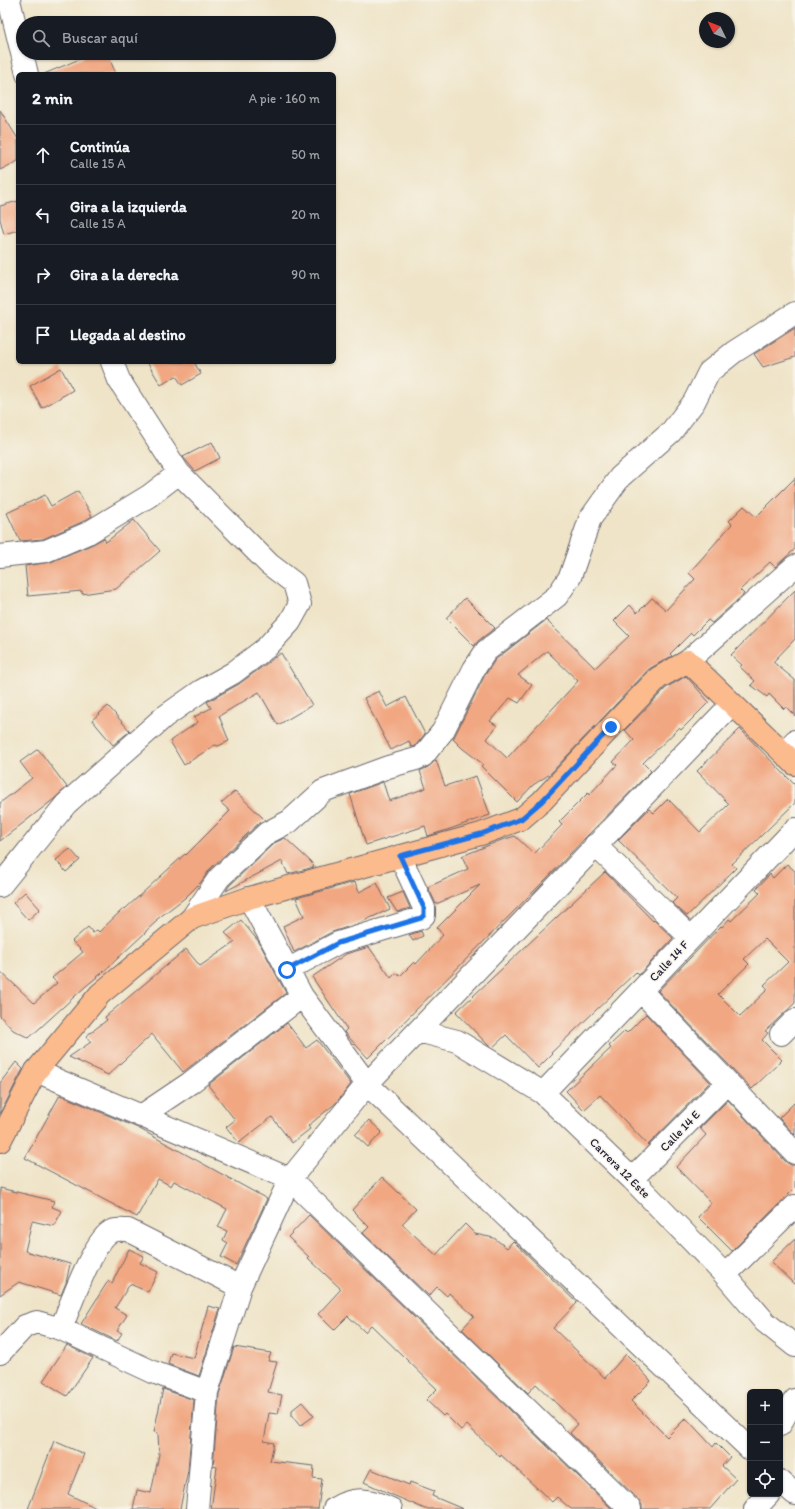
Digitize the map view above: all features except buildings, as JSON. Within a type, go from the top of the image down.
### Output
[{"type":"main road","points":[[0,1141],[36,1071],[100,994],[192,918],[249,898],[481,834],[521,819],[542,801],[658,678],[688,661],[732,704],[791,753]]},
{"type":"street","points":[[6,5],[16,38]]},
{"type":"street","points":[[23,60],[26,72]]},
{"type":"street","points":[[192,918],[219,878],[267,833],[290,821],[323,791],[423,756],[443,731],[474,669],[486,651],[558,596],[570,577],[590,519],[620,478],[671,432],[694,402],[709,372],[734,352],[795,313]]},
{"type":"street","points":[[0,886],[66,804],[164,718],[201,692],[233,673],[266,648],[290,622],[300,604],[294,583],[269,564],[179,473],[119,380],[113,364]]},
{"type":"street","points":[[0,556],[46,551],[88,533],[149,496],[179,473]]},
{"type":"street","points":[[688,661],[795,566]]},
{"type":"street","points":[[197,1509],[207,1392],[240,1287],[290,1179],[367,1084],[732,704]]},
{"type":"street","name":"Calle 14 F","points":[[543,1093],[795,829]]},
{"type":"street","points":[[595,845],[691,938]]},
{"type":"street","points":[[287,970],[338,943],[421,918],[424,915],[424,908],[400,856]]},
{"type":"street","points":[[249,898],[302,996],[367,1084],[747,1447]]},
{"type":"street","points":[[641,991],[795,1153]]},
{"type":"street","points":[[142,1116],[190,1082],[302,996]]},
{"type":"street","name":"Carrera 12 Este","points":[[418,1031],[457,1041],[543,1093],[632,1179],[725,1275],[765,1322],[795,1346]]},
{"type":"street","points":[[36,1071],[290,1179],[630,1509]]},
{"type":"street","name":"Calle 14 E","points":[[632,1179],[727,1083]]},
{"type":"street","points":[[725,1275],[795,1206]]},
{"type":"street","points":[[61,1329],[74,1295],[100,1241],[111,1231],[128,1230],[240,1287]]},
{"type":"street","points":[[0,1353],[25,1326],[37,1322],[61,1329],[154,1372],[207,1392]]},
{"type":"street","points":[[783,1419],[795,1400]]},
{"type":"street","points":[[755,1509],[769,1497]]},
{"type":"street","points":[[334,1509],[355,1499],[378,1503],[391,1509]]},
{"type":"route","points":[[287,970],[338,943],[421,918],[424,915],[424,908],[400,856],[481,834],[521,819],[542,801],[611,727]]}]
